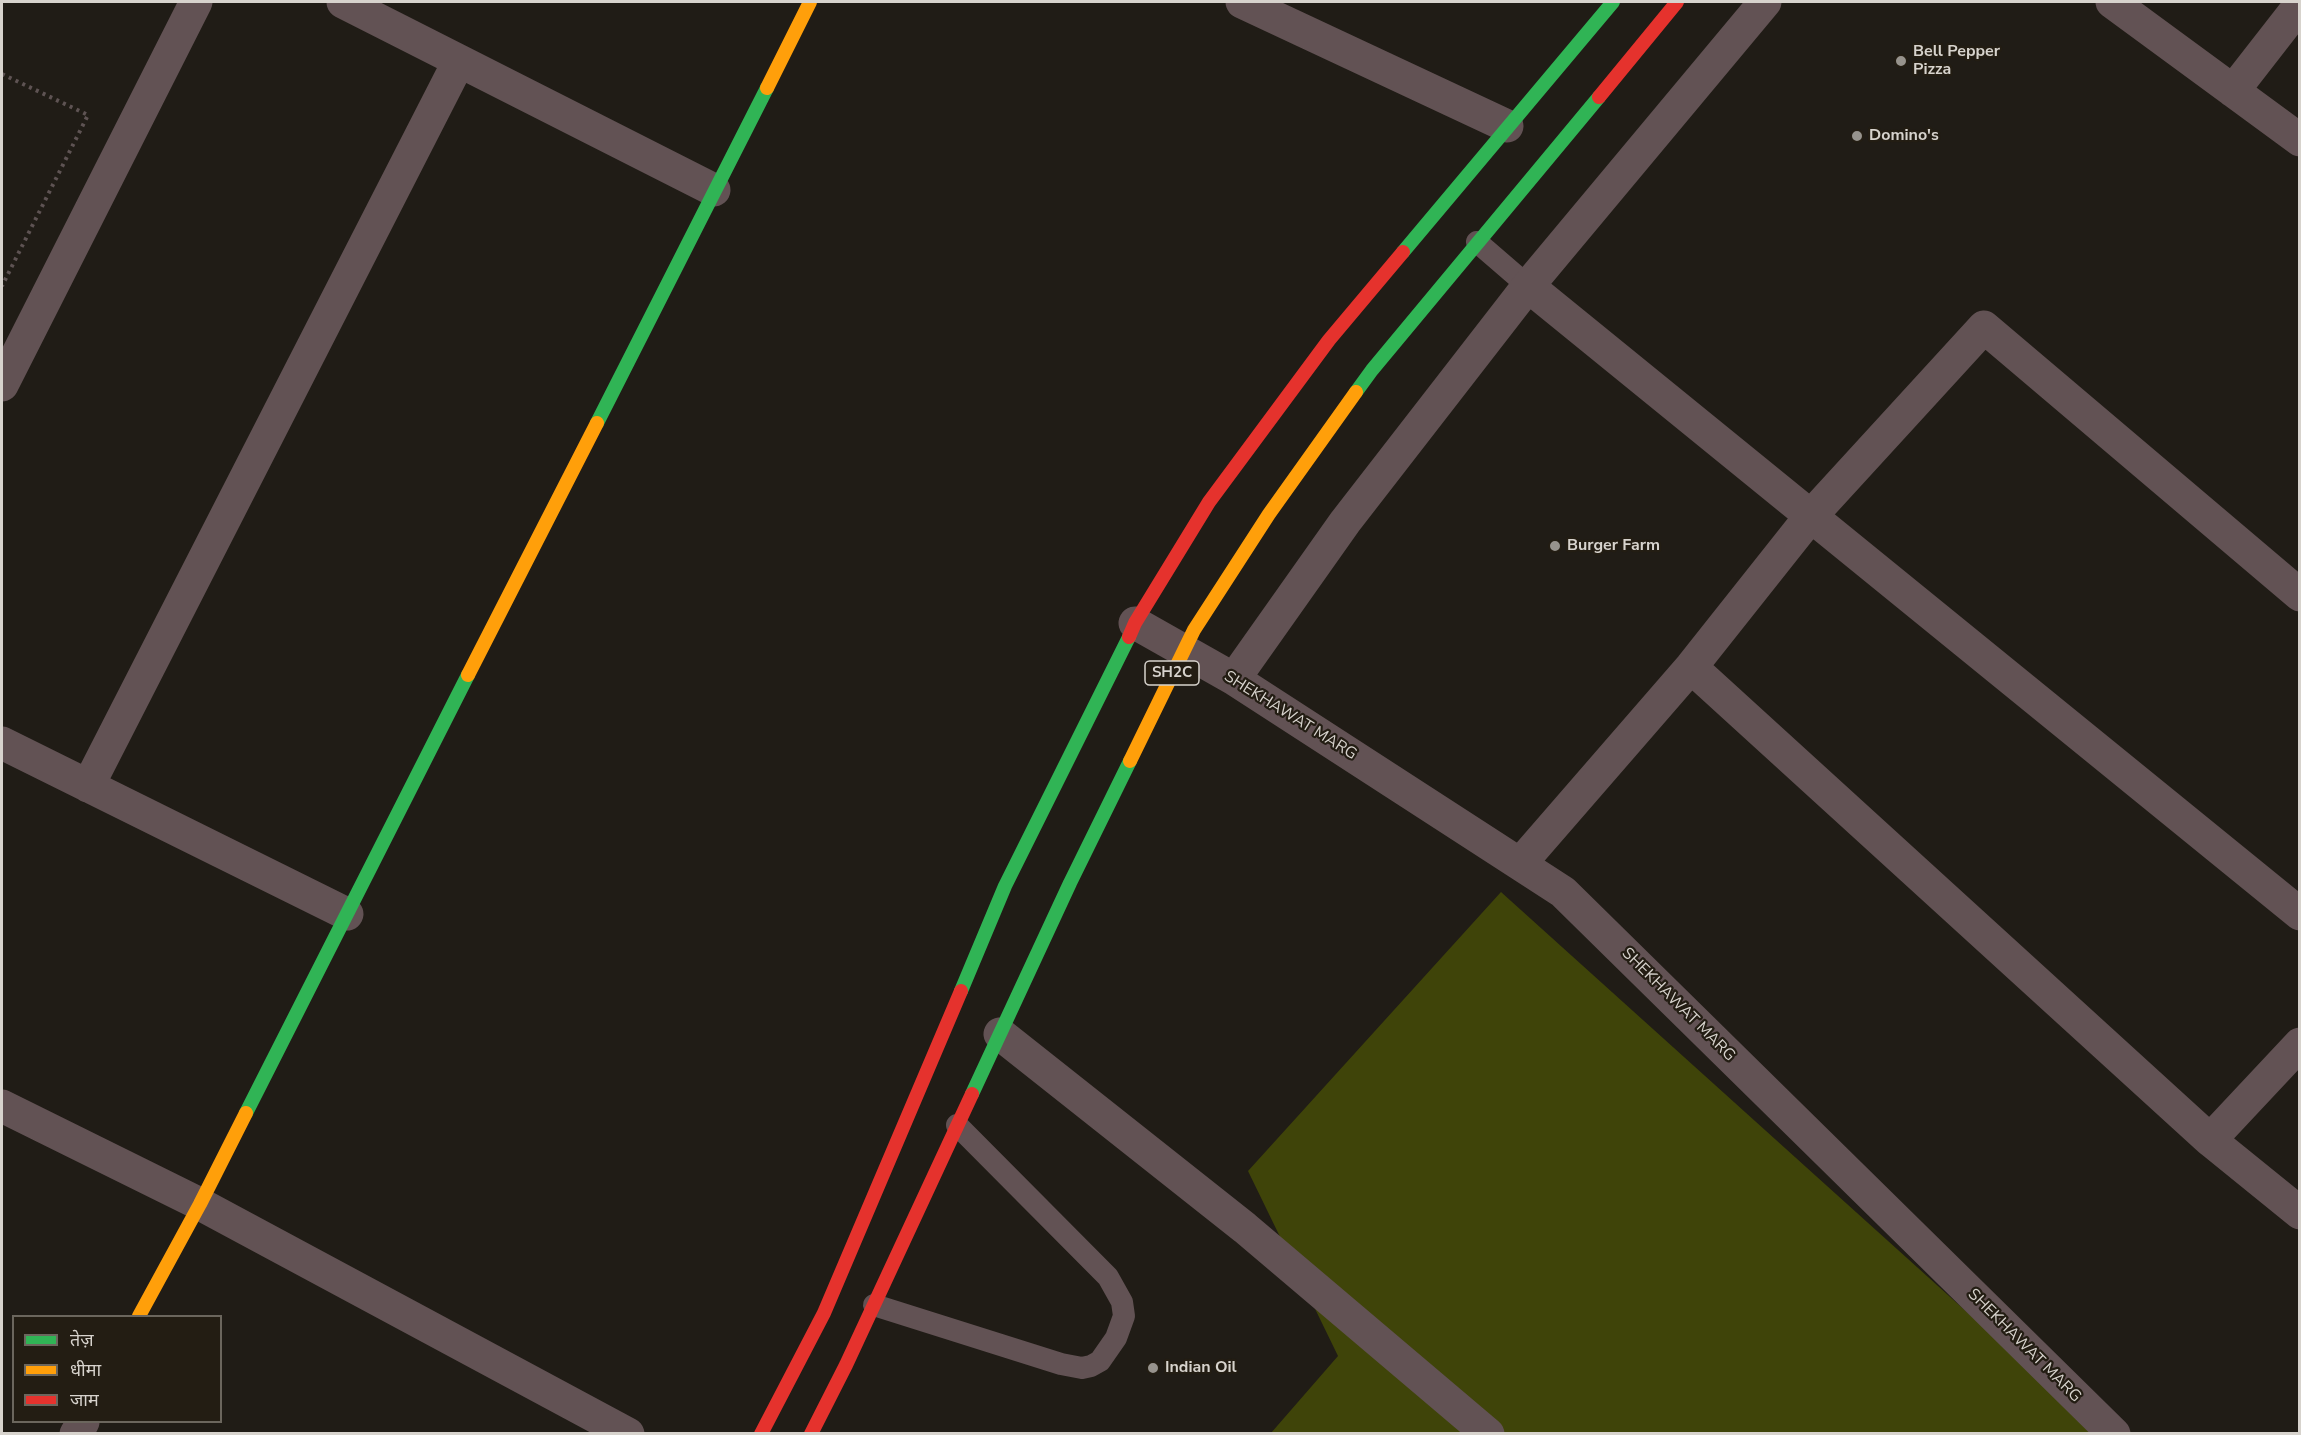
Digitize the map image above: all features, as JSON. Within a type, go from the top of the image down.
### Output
[{"type":"main road","points":[[140,1315],[200,1204],[810,2]]},
{"type":"main road","name":"SH2C","points":[[761,1434],[824,1312],[917,1106],[1005,886],[1135,623],[1209,502],[1329,340],[1613,2]]},
{"type":"main road","name":"SH2C","points":[[811,1434],[874,1305],[953,1123],[999,1034],[1194,630],[1269,514],[1372,370],[1677,2]]},
{"type":"street","points":[[2,385],[196,2]]},
{"type":"street","points":[[343,2],[714,190]]},
{"type":"street","points":[[1242,2],[1507,126]]},
{"type":"street","points":[[1234,679],[1345,522],[1528,286],[1765,2]]},
{"type":"street","points":[[2112,2],[2300,140]]},
{"type":"street","points":[[2234,91],[2300,5]]},
{"type":"street","points":[[88,786],[459,60]]},
{"type":"street","points":[[1528,286],[2300,914]]},
{"type":"street","points":[[1520,864],[1691,667],[1810,516],[1984,327],[2300,595]]},
{"type":"street","name":"SHEKHAWAT MARG","points":[[1135,623],[1234,679],[1563,892],[2114,1434]]},
{"type":"street","points":[[1691,667],[2210,1140],[2300,1213]]},
{"type":"street","points":[[2,743],[347,914]]},
{"type":"street","points":[[999,1034],[1245,1228],[1488,1434]]},
{"type":"street","points":[[2210,1140],[2300,1044]]},
{"type":"street","points":[[2,1106],[200,1204],[628,1434]]},
{"type":"lane","points":[[1477,242],[1528,286]]},
{"type":"lane","points":[[874,1305],[1062,1364],[1082,1368],[1100,1361],[1116,1338],[1124,1316],[1122,1302],[1112,1283],[953,1123]]},
{"type":"path","points":[[2,74],[87,116],[2,286]]},
{"type":"green space","points":[[1501,892],[2101,1433],[1271,1433],[1338,1356],[1248,1171]]},
{"type":"traffic: fast","points":[[1403,252],[1613,2]]},
{"type":"traffic: fast","points":[[597,423],[767,88]]},
{"type":"traffic: fast","points":[[1356,392],[1599,97]]},
{"type":"traffic: fast","points":[[961,991],[1005,886],[1129,637]]},
{"type":"traffic: fast","points":[[246,1113],[468,675]]},
{"type":"traffic: fast","points":[[972,1094],[1070,883],[1130,761]]},
{"type":"traffic: slow","points":[[767,88],[810,2]]},
{"type":"traffic: slow","points":[[1130,761],[1194,630],[1269,514],[1356,392]]},
{"type":"traffic: slow","points":[[468,675],[597,423]]},
{"type":"traffic: slow","points":[[140,1315],[246,1113]]},
{"type":"traffic: jam","points":[[1599,97],[1677,2]]},
{"type":"traffic: jam","points":[[1129,637],[1135,623],[1209,502],[1329,340],[1403,252]]},
{"type":"traffic: jam","points":[[761,1434],[824,1313],[961,991]]},
{"type":"traffic: jam","points":[[811,1434],[846,1365],[972,1094]]},
{"type":"place","name":"Bell Pepper Pizza","points":[[1901,61]]},
{"type":"place","name":"Domino's","points":[[1857,136]]},
{"type":"place","name":"Burger Farm","points":[[1555,546]]},
{"type":"place","name":"Indian Oil","points":[[1153,1368]]}]
